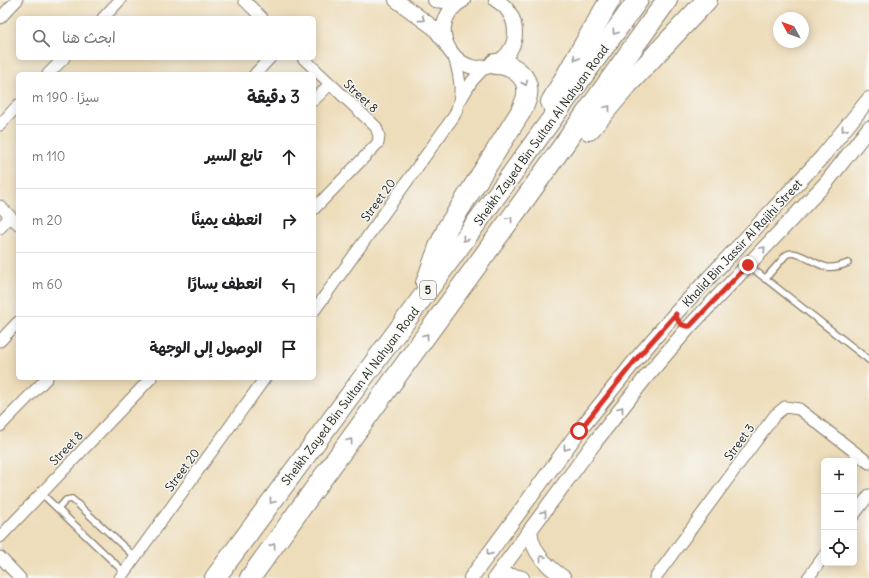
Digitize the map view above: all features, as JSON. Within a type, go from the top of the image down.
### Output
[{"type":"highway","points":[[505,184],[566,74],[610,0]]},
{"type":"highway","name":"Sheikh Zayed Bin Sultan Al Nahyan Road","points":[[215,578],[422,298],[638,0]]},
{"type":"highway","name":"Sheikh Zayed Bin Sultan Al Nahyan Road","points":[[250,578],[525,199],[667,0]]},
{"type":"highway","points":[[525,199],[592,127],[628,84],[707,0]]},
{"type":"highway","points":[[422,298],[433,261],[444,236],[464,201],[520,113],[527,99],[526,82],[520,74],[510,66],[503,64],[490,65]]},
{"type":"street","points":[[0,18],[17,0]]},
{"type":"street","points":[[104,16],[120,0]]},
{"type":"street","points":[[244,0],[260,16]]},
{"type":"street","points":[[396,0],[434,28],[445,42],[450,53],[459,62],[471,66],[490,65],[500,61],[509,52],[512,46],[515,34],[512,16],[504,6],[496,0]]},
{"type":"street","points":[[435,0],[454,2],[462,0]]},
{"type":"street","points":[[445,42],[444,29],[447,17],[454,7],[462,0]]},
{"type":"street","name":"Street 20","points":[[454,57],[460,81],[460,102]]},
{"type":"street","points":[[50,72],[62,60]]},
{"type":"street","points":[[257,72],[268,60]]},
{"type":"street","name":"Street 8","points":[[305,60],[376,127],[379,136],[378,143],[316,207]]},
{"type":"street","name":"Street 20","points":[[316,307],[446,128],[472,81],[490,65]]},
{"type":"street","points":[[316,98],[330,84]]},
{"type":"street","name":"Khalid Bin Jassir Al Rajihi Street","points":[[471,578],[579,431],[638,357],[822,156],[869,99]]},
{"type":"street","points":[[0,125],[16,107]]},
{"type":"street","name":"Khalid Bin Jassir Al Rajihi Street","points":[[495,578],[595,442],[646,377],[690,326],[826,183],[869,128]]},
{"type":"street","points":[[822,156],[822,164],[824,168],[828,170],[838,167]]},
{"type":"street","points":[[0,206],[14,221],[0,228]]},
{"type":"street","points":[[676,314],[677,320],[681,325],[690,326]]},
{"type":"street","points":[[0,341],[16,324]]},
{"type":"street","points":[[638,357],[644,355],[651,361],[646,377]]},
{"type":"street","points":[[0,426],[45,380]]},
{"type":"street","name":"Street 8","points":[[0,536],[149,380]]},
{"type":"street","name":"Street 20","points":[[122,575],[264,380]]},
{"type":"street","name":"Street 3","points":[[655,578],[775,415],[785,407],[799,409],[869,463]]},
{"type":"street","points":[[857,511],[869,495]]},
{"type":"street","points":[[530,531],[536,552],[558,577]]},
{"type":"street","points":[[0,558],[20,578]]},
{"type":"street","points":[[808,578],[821,560]]},
{"type":"street","points":[[502,578],[506,576],[517,576],[522,578]]},
{"type":"lane","points":[[765,279],[790,252],[825,267],[835,267],[848,263]]},
{"type":"lane","points":[[748,265],[869,360]]},
{"type":"lane","points":[[41,494],[58,509],[122,575]]},
{"type":"lane","points":[[58,509],[66,500],[72,499],[135,557]]},
{"type":"route","points":[[579,431],[638,357],[676,314],[677,320],[681,325],[690,326],[748,265]]}]
